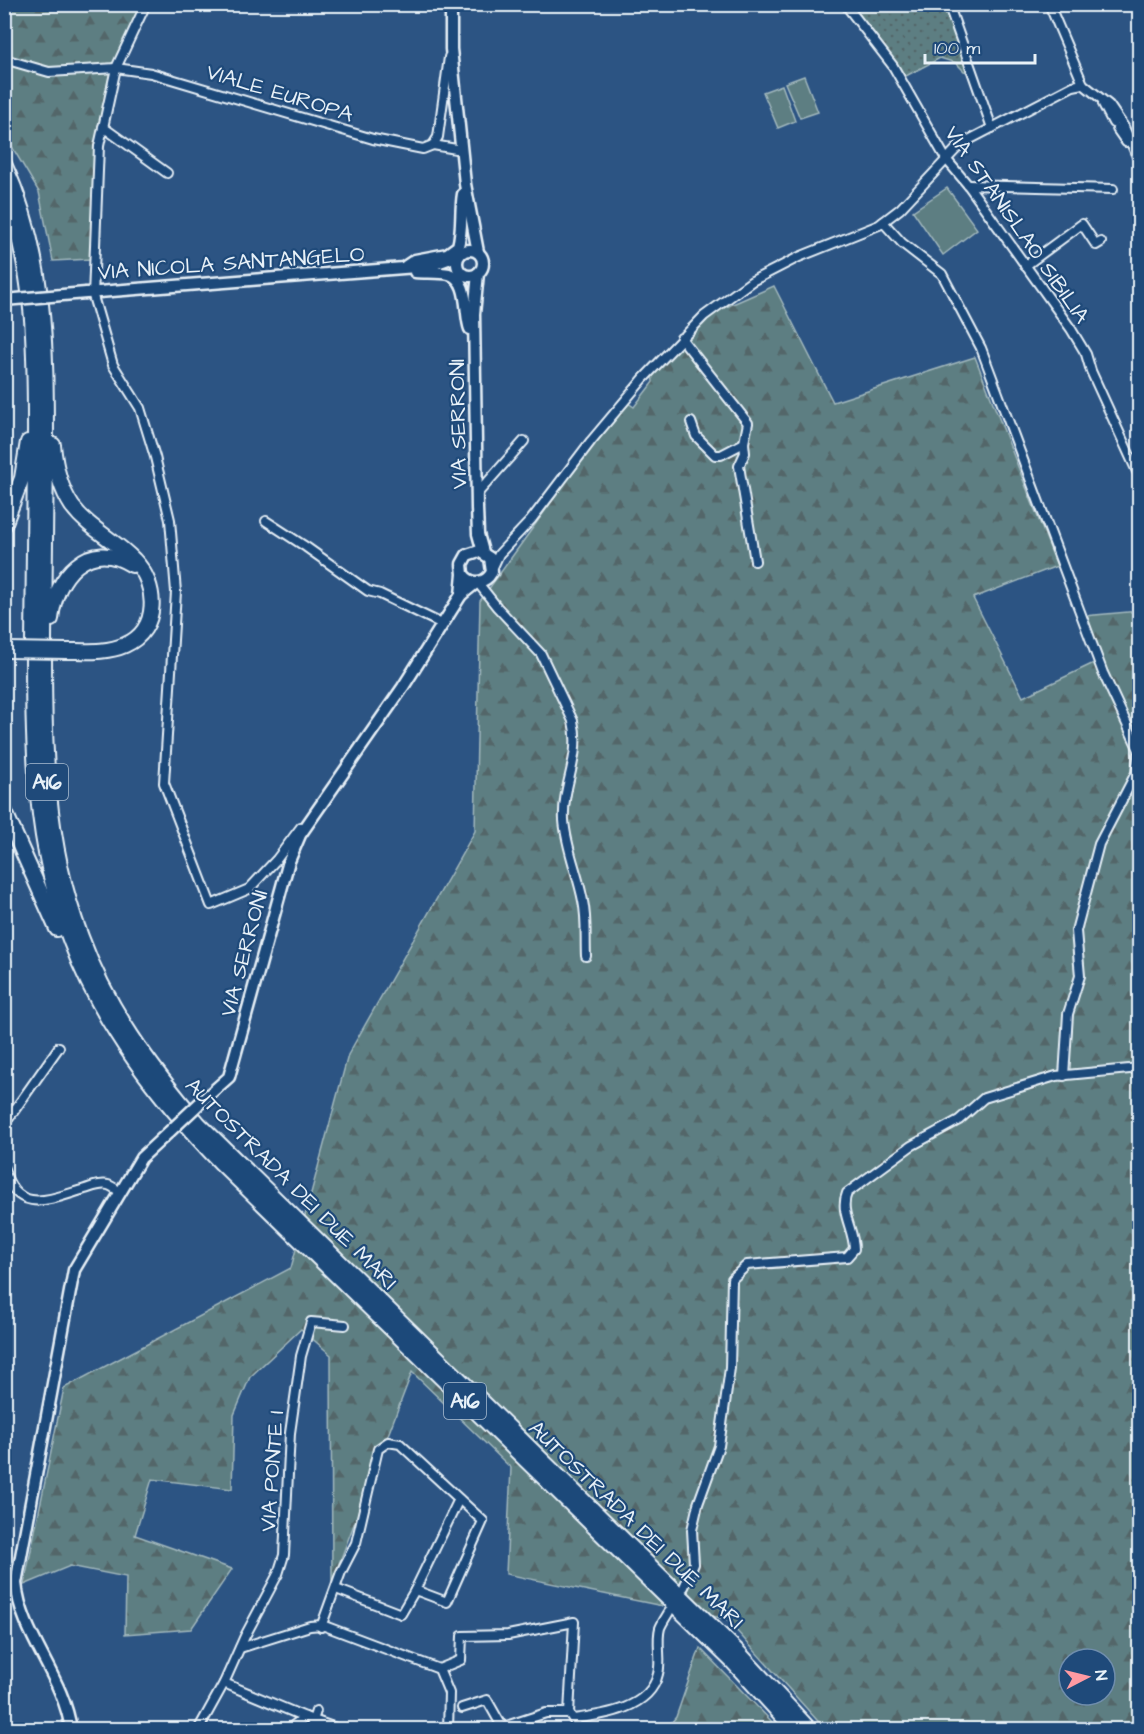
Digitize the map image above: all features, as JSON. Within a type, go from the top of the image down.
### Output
[{"type":"highway","name":"AUTOSTRADA DEI DUE MARI","points":[[4,164],[25,264],[31,309],[35,382],[33,721],[35,775],[46,856],[60,911],[97,1000],[146,1077],[190,1131],[345,1276],[593,1518],[732,1661],[795,1730]]},
{"type":"highway","name":"AUTOSTRADA DEI DUE MARI","points":[[11,192],[36,262],[45,340],[44,742],[52,830],[62,876],[81,938],[107,994],[137,1045],[155,1070],[199,1124],[345,1276]]},
{"type":"highway","points":[[6,650],[115,649],[127,645],[138,636],[148,622],[152,608],[151,592],[135,560],[93,528],[78,513],[66,496],[59,478],[52,438],[51,339],[46,284],[34,234],[11,192]]},
{"type":"highway","points":[[4,525],[22,478],[28,435],[25,264]]},
{"type":"highway","points":[[52,830],[50,648],[51,615],[56,596],[69,573],[80,563],[94,557],[118,557],[145,576]]},
{"type":"highway","points":[[4,810],[78,975],[108,1031],[141,1080],[190,1131]]},
{"type":"highway","name":"AUTOSTRADA DEI DUE MARI","points":[[593,1518],[740,1653],[810,1730]]},
{"type":"main road","points":[[451,4],[451,48],[465,184],[478,252],[483,263],[478,273],[474,314]]},
{"type":"main road","points":[[404,268],[415,260],[447,254],[458,246],[462,224],[460,209],[465,184]]},
{"type":"main road","points":[[469,212],[462,253],[457,263],[469,285],[474,314]]},
{"type":"main road","name":"VIA NICOLA SANTANGELO","points":[[4,300],[429,266],[471,250],[478,252]]},
{"type":"main road","points":[[429,266],[470,276],[478,273]]},
{"type":"main road","points":[[404,268],[411,271],[453,276],[462,286],[468,325],[475,343]]},
{"type":"main road","name":"VIA SERRONI","points":[[474,314],[478,534],[493,567]]},
{"type":"main road","name":"VIA SERRONI","points":[[71,1730],[65,1704],[22,1613],[16,1583],[74,1270],[141,1158],[229,1077],[297,836],[403,687],[460,595],[464,574],[462,564],[471,553],[478,534]]},
{"type":"main road","points":[[471,553],[485,553]]},
{"type":"main road","points":[[464,574],[466,578],[482,584],[493,567]]},
{"type":"main road","name":"VIA SERRONI","points":[[460,595],[482,584]]},
{"type":"street","points":[[146,4],[116,68],[103,127],[90,293],[113,365],[140,408],[155,457],[170,520],[176,592],[164,783],[211,905],[249,889],[297,836]]},
{"type":"street","name":"VIA STANISLAO SIBILIA","points":[[845,4],[893,66],[946,159],[968,185],[1071,329],[1086,354],[1091,371],[1139,479]]},
{"type":"street","points":[[951,4],[949,6],[992,128]]},
{"type":"street","points":[[1049,4],[1083,84],[1113,111],[1124,127],[1140,163]]},
{"type":"street","points":[[433,145],[438,137],[442,120],[451,48]]},
{"type":"street","name":"VIALE EUROPA","points":[[4,59],[49,72],[116,68],[151,73],[373,139],[423,149],[433,145],[462,150]]},
{"type":"street","points":[[493,567],[499,554],[531,520],[591,441],[644,378],[704,316],[752,281],[800,256],[883,222],[900,209],[946,159],[969,139],[1015,118],[1073,86],[1083,84]]},
{"type":"street","points":[[1093,91],[1133,150]]},
{"type":"street","points":[[103,127],[167,172]]},
{"type":"street","points":[[968,185],[1113,189]]},
{"type":"street","points":[[883,222],[902,243],[942,274],[981,348],[1103,673],[1139,750],[1136,773],[1099,844],[1076,932],[1080,976],[1068,1014],[1064,1076]]},
{"type":"street","points":[[1025,266],[1082,224],[1096,245],[1101,242]]},
{"type":"street","points":[[681,338],[746,420],[748,427],[744,442],[745,453],[739,461],[739,466],[755,561]]},
{"type":"street","points":[[692,422],[696,436],[715,454],[721,455],[744,442]]},
{"type":"street","points":[[477,494],[524,441]]},
{"type":"street","points":[[266,521],[306,546],[368,591],[380,594],[442,624]]},
{"type":"street","points":[[485,553],[499,554]]},
{"type":"street","points":[[482,584],[497,607],[541,654],[573,721],[576,751],[568,782],[564,821],[584,903],[586,956]]},
{"type":"street","points":[[4,1119],[9,1118],[59,1047]]},
{"type":"street","points":[[684,1587],[694,1564],[692,1530],[698,1504],[719,1446],[730,1368],[732,1279],[747,1265],[847,1257],[854,1249],[854,1241],[843,1202],[847,1193],[911,1146],[959,1119],[984,1098],[1056,1076],[1140,1068]]},
{"type":"street","points":[[4,1169],[15,1192],[22,1198],[39,1200],[61,1197],[99,1185],[107,1185],[120,1192]]},
{"type":"street","name":"VIA PONTE I","points":[[198,1730],[278,1574],[284,1555],[290,1433],[301,1356],[311,1323],[345,1325]]},
{"type":"street","points":[[322,1626],[341,1572],[356,1543],[378,1449],[388,1442],[400,1444],[483,1521],[447,1602],[415,1590]]},
{"type":"street","points":[[336,1589],[401,1614],[459,1499]]},
{"type":"street","points":[[462,1708],[487,1700],[504,1728],[546,1713],[571,1716],[600,1715],[633,1704],[650,1693],[658,1674],[660,1629],[669,1612]]},
{"type":"street","points":[[441,1673],[461,1660],[462,1636],[508,1635],[574,1622],[571,1716],[580,1730]]},
{"type":"street","points":[[240,1648],[310,1626],[322,1626],[382,1648],[441,1673],[449,1693],[448,1730]]},
{"type":"street","points":[[224,1683],[341,1730]]},
{"type":"street","points":[[287,1730],[309,1718],[316,1711]]},
{"type":"street","points":[[309,1718],[310,1730]]},
{"type":"green space","points":[[5,5],[142,5],[115,63],[97,139],[91,259],[53,261],[39,192],[5,135]]},
{"type":"green space","points":[[848,5],[947,5],[971,73],[964,71],[956,63],[940,58],[904,77]]},
{"type":"green space","points":[[804,76],[818,112],[800,118],[785,83]]},
{"type":"green space","points":[[782,85],[795,121],[778,128],[763,92]]},
{"type":"green space","points":[[947,188],[977,229],[943,255],[913,211]]},
{"type":"green space","points":[[774,286],[833,402],[975,357],[1057,566],[973,598],[1023,697],[1096,662],[1084,616],[1139,611],[1139,1729],[825,1729],[726,1619],[506,1574],[511,1468],[412,1372],[332,1582],[331,1355],[301,1329],[250,1377],[234,1415],[232,1489],[152,1479],[135,1535],[232,1569],[191,1629],[125,1634],[126,1577],[70,1566],[24,1585],[64,1388],[291,1268],[348,1055],[475,831],[480,601],[581,461],[628,403],[634,407],[653,382],[652,372],[710,314]]},
{"type":"green space","points":[[700,1648],[779,1729],[666,1729],[676,1717]]}]
